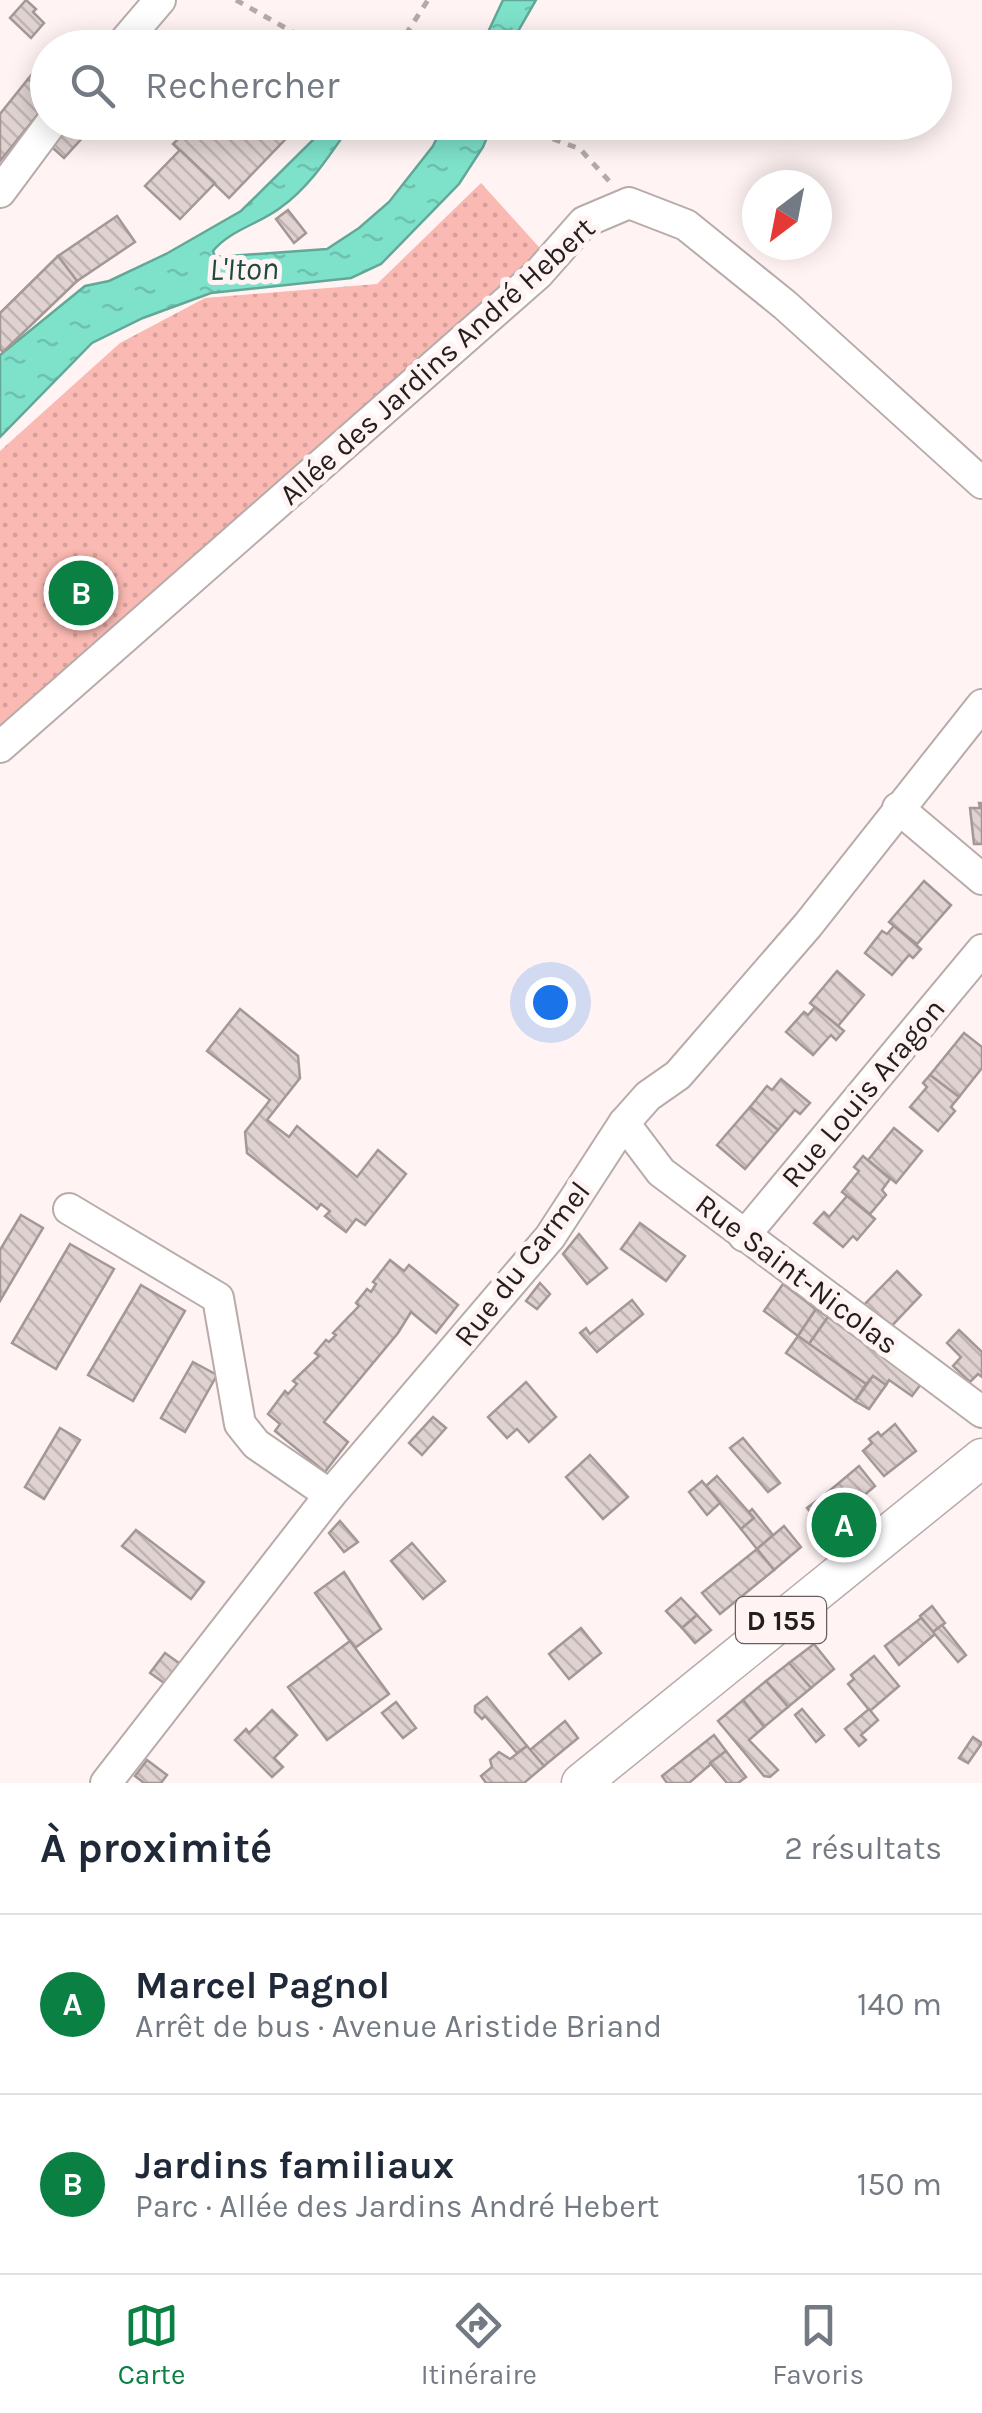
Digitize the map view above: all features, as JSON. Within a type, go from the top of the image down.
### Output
[{"type":"main road","name":"D 155","points":[[581,1783],[982,1458]]},
{"type":"street","points":[[134,30],[160,0]]},
{"type":"street","points":[[0,192],[39,140]]},
{"type":"street","name":"Allée des Jardins André Hebert","points":[[0,747],[538,274],[584,222],[629,203],[686,226],[700,237],[785,305],[982,483]]},
{"type":"street","name":"Rue du Carmel","points":[[106,1783],[330,1495],[550,1237],[624,1123],[648,1096],[678,1075],[808,925],[982,705]]},
{"type":"street","points":[[898,808],[982,879],[982,890]]},
{"type":"street","name":"Rue Louis Aragon","points":[[744,1236],[982,950]]},
{"type":"street","name":"Rue Saint-Nicolas","points":[[624,1123],[661,1172],[982,1412]]},
{"type":"street","points":[[69,1209],[218,1298],[240,1424],[256,1444],[330,1495]]},
{"type":"path","points":[[236,0],[290,30]]},
{"type":"path","points":[[409,30],[428,0]]},
{"type":"path","points":[[554,140],[580,150],[629,203]]},
{"type":"shaded area","points":[[481,183],[547,256],[0,734],[0,451],[120,343],[205,298],[377,284]]},
{"type":"water","points":[[503,0],[536,0],[519,30],[489,30]]},
{"type":"water","name":"L'Iton","points":[[313,140],[340,140],[291,199],[236,232],[213,251],[215,257],[327,249],[389,202],[436,140],[486,140],[459,184],[381,264],[351,278],[211,293],[143,318],[92,343],[0,437],[0,355],[85,286],[109,281],[166,254],[241,211]]},
{"type":"building","points":[[26,0],[44,23],[38,30],[30,30],[30,37],[10,18]]},
{"type":"building","points":[[30,81],[30,124],[0,161],[0,114]]},
{"type":"building","points":[[46,140],[80,140],[64,158]]},
{"type":"building","points":[[177,140],[285,140],[229,198],[173,144]]},
{"type":"building","points":[[180,150],[215,183],[180,219],[145,186]]},
{"type":"building","points":[[288,210],[306,233],[294,243],[276,219]]},
{"type":"building","points":[[117,216],[135,242],[77,281],[58,256]]},
{"type":"building","points":[[58,256],[77,281],[3,352],[0,313]]},
{"type":"building","points":[[982,803],[982,844],[974,844],[970,808],[980,808]]},
{"type":"building","points":[[924,881],[951,905],[917,944],[889,922]]},
{"type":"building","points":[[894,926],[921,949],[913,958],[909,955],[892,975],[865,953],[882,931],[887,934]]},
{"type":"building","points":[[837,971],[864,995],[838,1026],[810,1003]]},
{"type":"building","points":[[815,1007],[844,1031],[836,1040],[831,1035],[813,1055],[786,1032],[804,1012],[808,1015]]},
{"type":"building","points":[[240,1009],[298,1056],[300,1078],[267,1120],[289,1137],[297,1126],[357,1177],[378,1150],[406,1174],[365,1225],[356,1219],[346,1232],[325,1216],[330,1211],[321,1204],[317,1209],[247,1153],[245,1132],[270,1100],[207,1051]]},
{"type":"building","points":[[964,1033],[982,1047],[982,1068],[959,1097],[930,1075]]},
{"type":"building","points":[[930,1075],[959,1097],[951,1107],[955,1111],[938,1131],[910,1107],[927,1087],[923,1083]]},
{"type":"building","points":[[781,1079],[810,1103],[800,1114],[795,1110],[778,1130],[750,1107],[767,1086],[772,1090]]},
{"type":"building","points":[[750,1107],[778,1130],[745,1169],[717,1145]]},
{"type":"building","points":[[894,1128],[922,1151],[896,1183],[868,1160]]},
{"type":"building","points":[[863,1156],[890,1179],[882,1190],[886,1195],[870,1214],[842,1192],[859,1171],[854,1167]]},
{"type":"building","points":[[847,1196],[875,1219],[857,1240],[853,1236],[843,1247],[814,1223],[824,1212],[829,1217]]},
{"type":"building","points":[[21,1215],[43,1228],[0,1301],[0,1250]]},
{"type":"building","points":[[640,1223],[685,1256],[666,1281],[621,1249]]},
{"type":"building","points":[[579,1234],[607,1268],[587,1284],[563,1254]]},
{"type":"building","points":[[70,1244],[114,1269],[56,1369],[12,1343]]},
{"type":"building","points":[[390,1260],[404,1271],[409,1265],[458,1305],[436,1333],[411,1312],[324,1422],[348,1442],[325,1472],[275,1431],[280,1424],[268,1414],[285,1391],[288,1394],[297,1384],[293,1381],[319,1356],[315,1353],[336,1335],[333,1333],[359,1306],[356,1303],[367,1289],[371,1292],[376,1284],[373,1282]]},
{"type":"building","points":[[897,1271],[921,1295],[884,1334],[855,1314]]},
{"type":"building","points":[[540,1283],[550,1294],[537,1309],[526,1301]]},
{"type":"building","points":[[783,1284],[816,1309],[798,1336],[764,1311]]},
{"type":"building","points":[[141,1285],[185,1311],[133,1401],[88,1375]]},
{"type":"building","points":[[632,1300],[643,1314],[597,1352],[580,1333],[586,1328],[590,1334]]},
{"type":"building","points":[[816,1309],[828,1317],[809,1344],[798,1336]]},
{"type":"building","points":[[828,1317],[921,1384],[912,1396],[889,1380],[886,1385],[873,1376],[866,1384],[809,1344]]},
{"type":"building","points":[[959,1330],[982,1352],[982,1377],[978,1374],[970,1382],[953,1366],[961,1357],[947,1343]]},
{"type":"building","points":[[798,1336],[866,1384],[855,1401],[786,1353]]},
{"type":"building","points":[[193,1362],[217,1375],[185,1432],[161,1418]]},
{"type":"building","points":[[873,1376],[886,1385],[869,1409],[855,1401]]},
{"type":"building","points":[[526,1382],[556,1417],[529,1442],[517,1429],[507,1438],[488,1417]]},
{"type":"building","points":[[433,1417],[446,1428],[422,1455],[409,1443]]},
{"type":"building","points":[[895,1424],[916,1451],[884,1476],[863,1451],[872,1443],[869,1439],[878,1432],[881,1436]]},
{"type":"building","points":[[60,1428],[80,1440],[44,1499],[25,1487]]},
{"type":"building","points":[[743,1438],[780,1483],[768,1492],[730,1448]]},
{"type":"building","points":[[590,1455],[628,1497],[603,1519],[566,1477]]},
{"type":"building","points":[[859,1466],[875,1486],[843,1513],[827,1493]]},
{"type":"building","points":[[717,1476],[754,1518],[741,1529],[706,1486]]},
{"type":"building","points":[[702,1481],[720,1503],[707,1515],[689,1492]]},
{"type":"building","points":[[827,1493],[843,1513],[824,1528],[807,1508]]},
{"type":"building","points":[[752,1509],[773,1535],[757,1549],[741,1529],[754,1518],[749,1512]]},
{"type":"building","points":[[340,1521],[358,1542],[344,1552],[329,1533]]},
{"type":"building","points":[[784,1526],[801,1547],[774,1570],[757,1549]]},
{"type":"building","points":[[136,1530],[204,1582],[191,1599],[122,1546]]},
{"type":"building","points":[[412,1543],[445,1581],[423,1599],[391,1561]]},
{"type":"building","points":[[757,1549],[774,1570],[720,1614],[702,1593]]},
{"type":"building","points":[[344,1572],[381,1629],[355,1648],[315,1593]]},
{"type":"building","points":[[681,1598],[697,1615],[682,1628],[666,1611]]},
{"type":"building","points":[[932,1606],[945,1623],[933,1632],[920,1616]]},
{"type":"building","points":[[697,1615],[711,1630],[695,1643],[682,1628]]},
{"type":"building","points":[[921,1618],[935,1634],[899,1665],[885,1646]]},
{"type":"building","points":[[942,1625],[966,1655],[958,1662],[933,1632]]},
{"type":"building","points":[[581,1628],[601,1653],[569,1679],[549,1654]]},
{"type":"building","points":[[350,1641],[389,1694],[327,1740],[288,1687]]},
{"type":"building","points":[[814,1644],[834,1669],[811,1688],[789,1663]]},
{"type":"building","points":[[165,1653],[186,1668],[170,1687],[150,1673]]},
{"type":"building","points":[[874,1656],[899,1686],[870,1711],[848,1684],[854,1679],[851,1675]]},
{"type":"building","points":[[789,1663],[811,1688],[788,1707],[766,1681]]},
{"type":"building","points":[[766,1681],[788,1707],[764,1727],[743,1700]]},
{"type":"building","points":[[487,1697],[527,1746],[517,1753],[485,1716],[482,1719],[475,1712],[475,1706]]},
{"type":"building","points":[[743,1700],[764,1727],[749,1740],[778,1770],[770,1777],[764,1776],[718,1721]]},
{"type":"building","points":[[396,1702],[416,1728],[403,1738],[382,1713]]},
{"type":"building","points":[[802,1709],[824,1735],[816,1742],[795,1715]]},
{"type":"building","points":[[869,1709],[878,1720],[861,1735],[866,1740],[859,1746],[845,1729]]},
{"type":"building","points":[[272,1710],[297,1735],[274,1758],[283,1767],[272,1777],[235,1740],[246,1729],[249,1733]]},
{"type":"building","points":[[565,1721],[578,1738],[544,1766],[530,1750]]},
{"type":"building","points":[[714,1735],[726,1751],[689,1783],[667,1783],[662,1776]]},
{"type":"building","points":[[973,1737],[982,1743],[968,1763],[959,1758]]},
{"type":"building","points":[[527,1746],[544,1766],[524,1783],[486,1783],[481,1776],[492,1767],[490,1760],[499,1752],[510,1759]]},
{"type":"building","points":[[726,1751],[746,1777],[738,1783],[727,1783],[710,1763]]},
{"type":"building","points":[[147,1760],[167,1775],[161,1783],[144,1783],[135,1776]]},
{"type":"place","name":"Jardins familiaux","points":[[81,593]]},
{"type":"place","name":"Marcel Pagnol","points":[[844,1525]]}]
